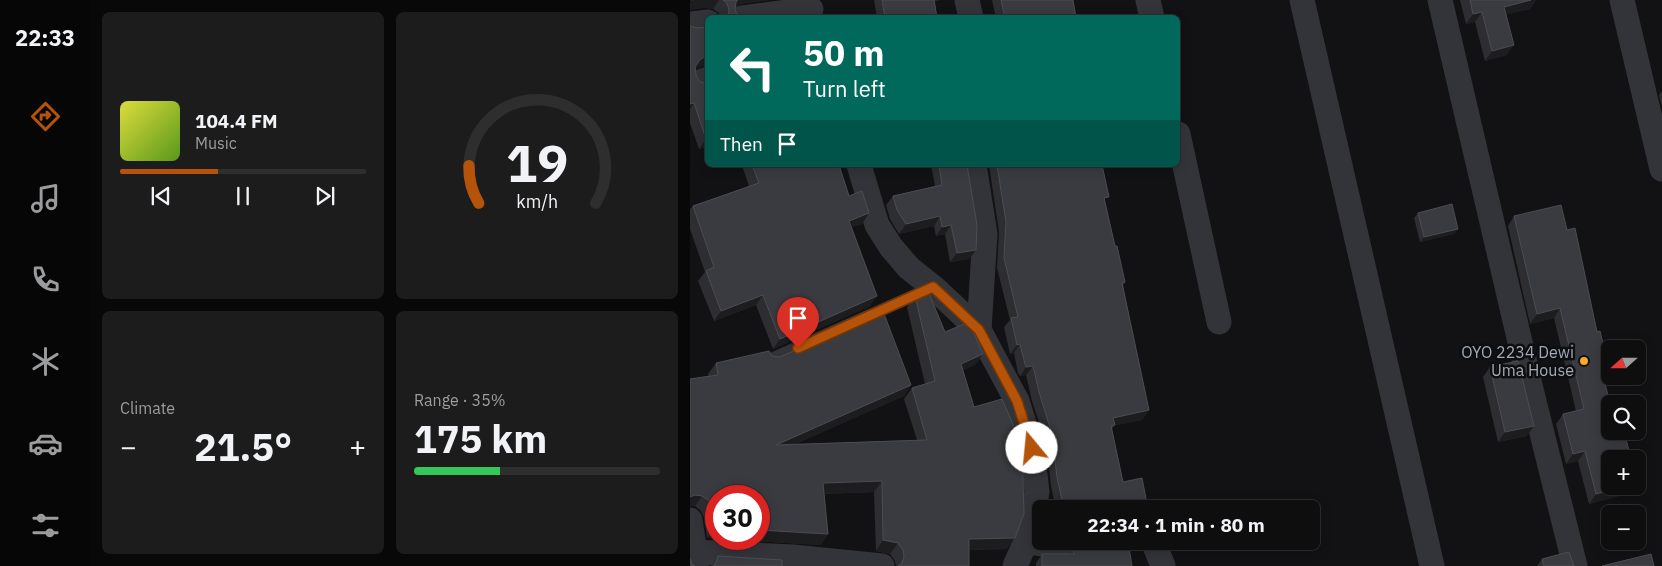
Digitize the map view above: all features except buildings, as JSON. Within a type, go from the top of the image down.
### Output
[{"type":"street","points":[[968,0],[970,15]]},
{"type":"street","points":[[1148,0],[1151,15]]},
{"type":"street","points":[[1302,0],[1432,566]]},
{"type":"street","points":[[1440,0],[1531,389],[1575,566]]},
{"type":"street","points":[[1622,0],[1662,169]]},
{"type":"street","points":[[765,15],[812,9]]},
{"type":"street","points":[[690,24],[705,22]]},
{"type":"street","points":[[1180,143],[1219,322]]},
{"type":"street","points":[[860,167],[876,225],[909,268],[933,287],[979,330],[1017,401],[1032,448],[1037,492],[1029,534],[1015,566]]},
{"type":"street","points":[[974,167],[984,234],[979,330]]},
{"type":"street","points":[[690,520],[695,559],[793,557],[882,566]]},
{"type":"street","points":[[1029,534],[1032,538]]},
{"type":"street","points":[[1156,550],[1162,566]]},
{"type":"lane","points":[[769,360],[933,287]]},
{"type":"place","name":"OYO 2234 Dewi Uma House","points":[[1584,361]]},
{"type":"route","points":[[798,348],[933,287],[979,330],[1017,401],[1032,448]]}]
